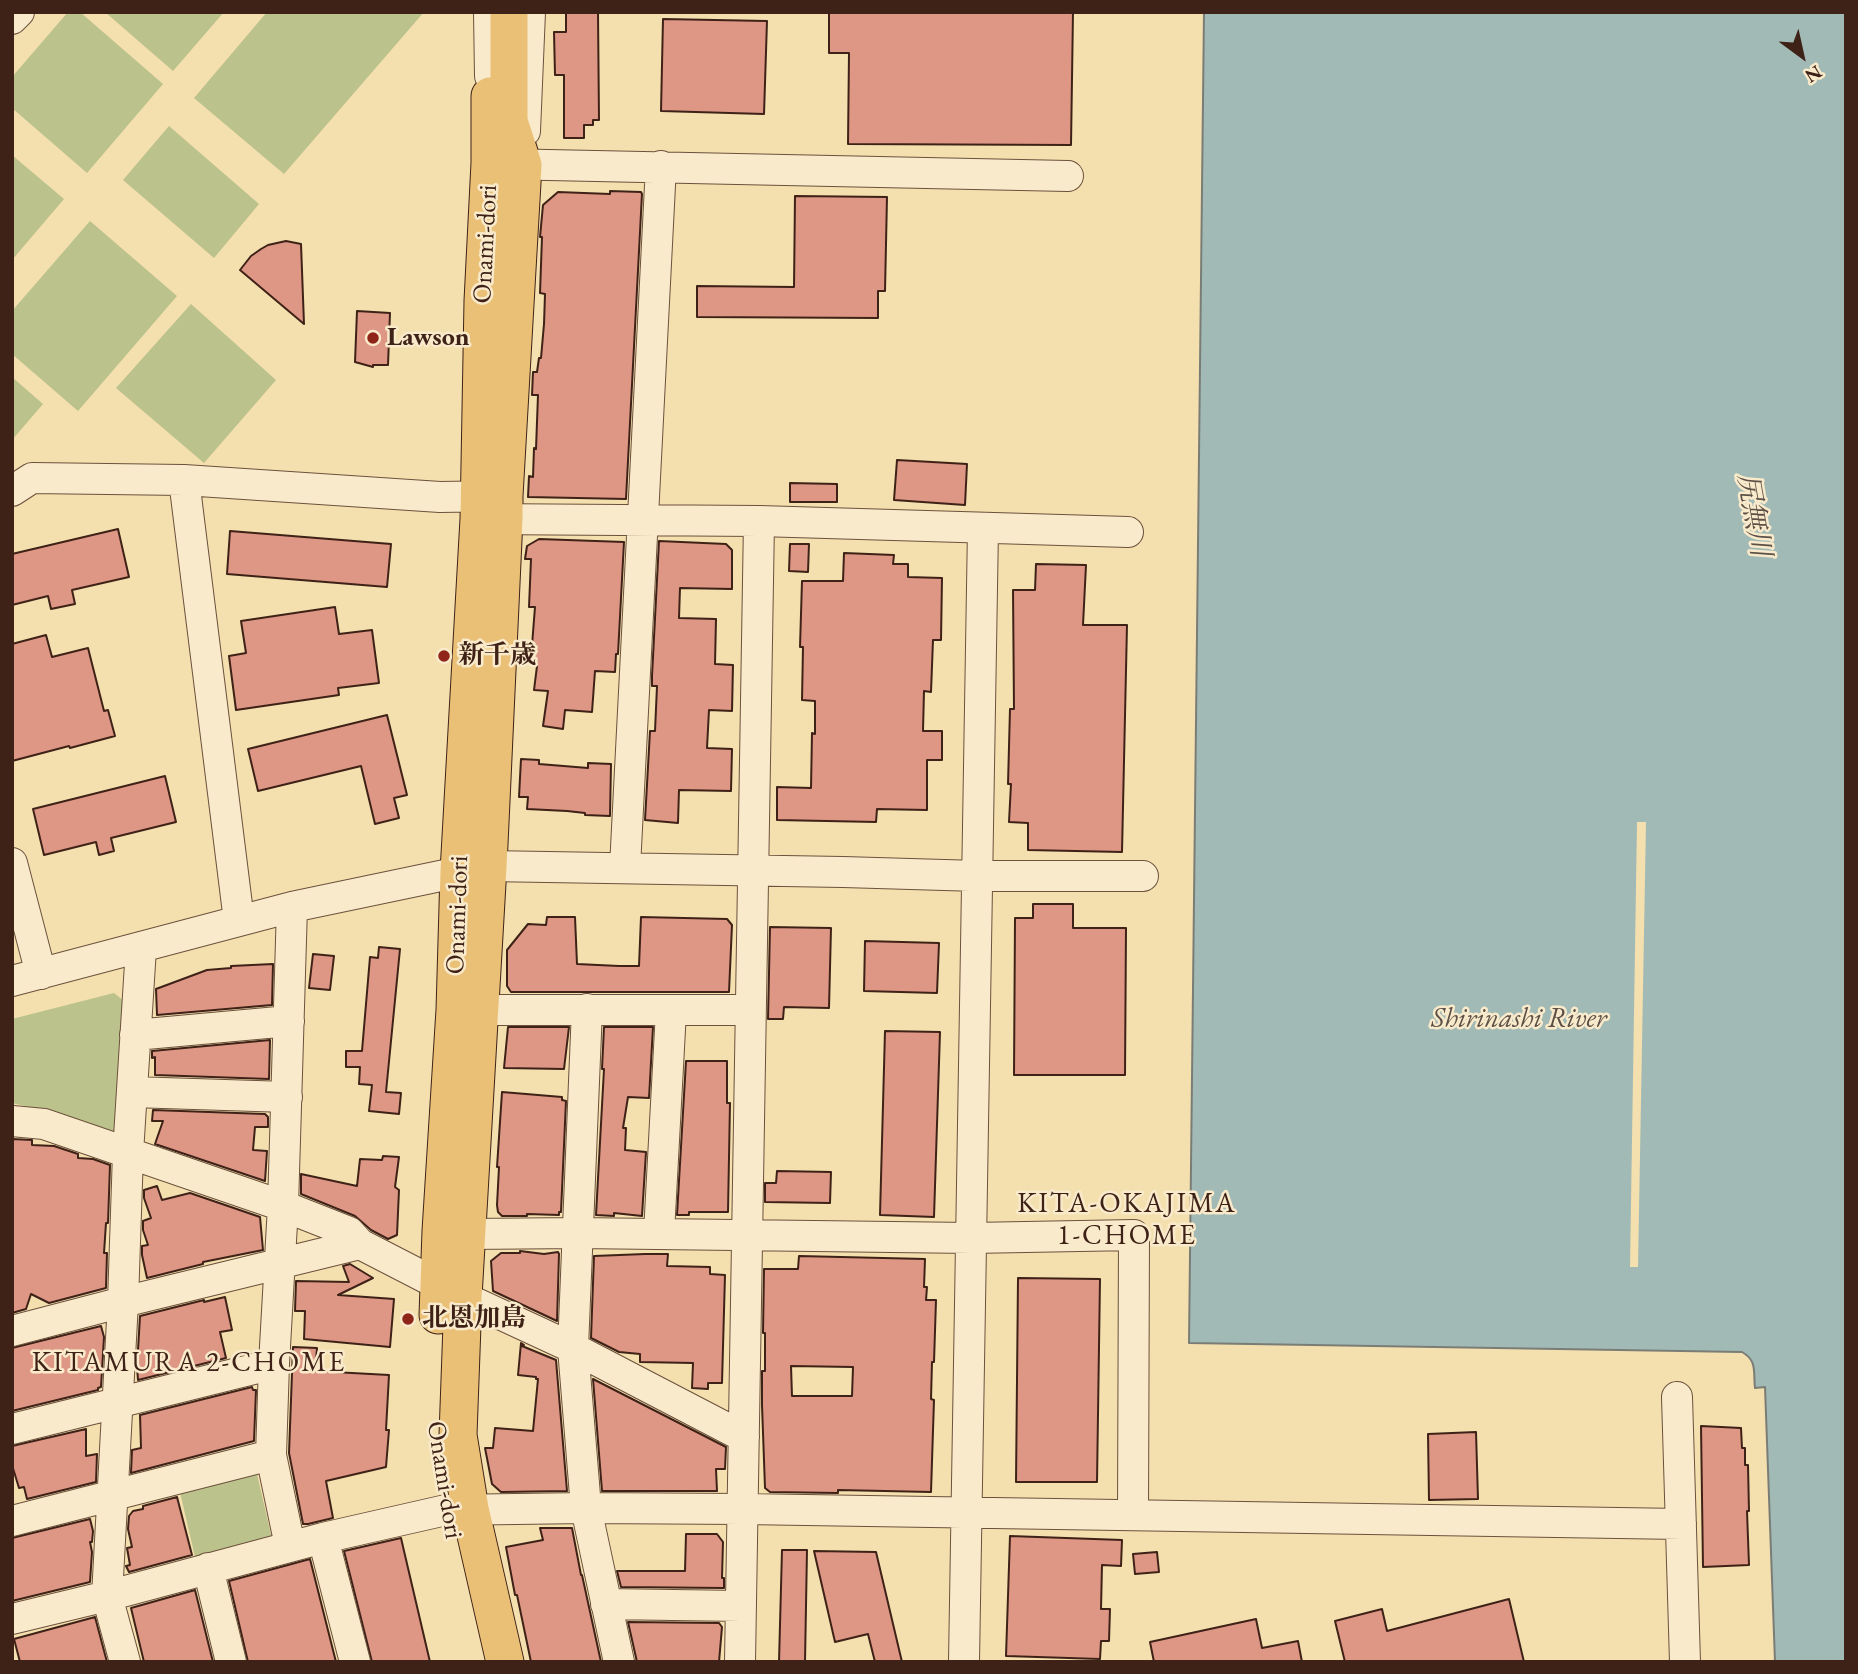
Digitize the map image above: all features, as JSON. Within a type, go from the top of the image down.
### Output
[{"type":"main road","name":"Onami-dori","points":[[480,1662],[458,1510],[458,1435],[451,1291],[454,1233],[454,1010],[473,869],[506,164],[490,76],[509,16]]},
{"type":"main road","points":[[506,164],[509,121],[509,16]]},
{"type":"main road","name":"Onami-dori","points":[[454,1233],[480,1010],[473,869]]},
{"type":"main road","name":"Onami-dori","points":[[458,1510],[505,1662]]},
{"type":"street","points":[[12,19],[19,12]]},
{"type":"street","points":[[506,164],[1068,176]]},
{"type":"street","points":[[625,867],[661,166]]},
{"type":"street","points":[[12,491],[32,478],[184,480],[440,497],[492,507],[642,519],[1128,532]]},
{"type":"street","points":[[184,480],[239,921]]},
{"type":"street","points":[[740,1662],[759,521]]},
{"type":"street","points":[[964,1662],[983,528]]},
{"type":"street","points":[[12,863],[41,974]]},
{"type":"street","points":[[12,981],[292,907],[473,869],[625,867],[978,876],[1143,876]]},
{"type":"street","points":[[290,1546],[271,1455],[284,1206],[292,907]]},
{"type":"street","points":[[125,1662],[107,1596],[128,1153],[141,948]]},
{"type":"street","points":[[587,1009],[573,1349],[586,1508],[619,1662]]},
{"type":"street","points":[[480,1010],[750,1010]]},
{"type":"street","points":[[659,1233],[671,1011]]},
{"type":"street","points":[[135,1035],[289,1021]]},
{"type":"street","points":[[132,1092],[287,1097]]},
{"type":"street","points":[[12,1121],[44,1124],[284,1206],[348,1232],[360,1244],[744,1437]]},
{"type":"street","points":[[454,1233],[971,1238],[1134,1236],[1133,1515]]},
{"type":"street","points":[[12,1331],[360,1244]]},
{"type":"street","points":[[12,1429],[274,1364]]},
{"type":"street","points":[[1676,1397],[1685,1662]]},
{"type":"street","points":[[12,1521],[271,1455]]},
{"type":"street","points":[[12,1619],[290,1546],[458,1510],[743,1509],[1681,1524]]},
{"type":"street","points":[[323,1538],[355,1662]]},
{"type":"street","points":[[208,1568],[231,1662]]},
{"type":"street","points":[[607,1604],[741,1606]]},
{"type":"green space","points":[[68,12],[80,12],[163,84],[87,173],[12,108],[12,77]]},
{"type":"green space","points":[[105,12],[224,12],[173,71]]},
{"type":"green space","points":[[267,12],[424,12],[284,174],[194,98]]},
{"type":"green space","points":[[169,126],[259,204],[214,258],[123,180]]},
{"type":"green space","points":[[12,155],[64,199],[12,260]]},
{"type":"green space","points":[[90,221],[177,296],[78,411],[12,354],[12,311]]},
{"type":"green space","points":[[191,304],[276,380],[204,463],[116,388]]},
{"type":"green space","points":[[12,377],[43,404],[12,440]]},
{"type":"green space","points":[[114,993],[124,1001],[121,1132],[108,1140],[63,1115],[12,1103],[12,1019]]},
{"type":"green space","points":[[257,1474],[272,1539],[195,1557],[180,1492]]},
{"type":"water","name":"Shirinashi River","points":[[1204,12],[1846,12],[1846,1662],[1775,1662],[1765,1387],[1755,1388],[1753,1363],[1742,1352],[1189,1343]]},
{"type":"pier","points":[[1637,822],[1646,822],[1638,1267],[1630,1267]]},
{"type":"building","points":[[566,12],[598,12],[599,120],[593,120],[593,125],[584,125],[584,138],[564,138],[564,75],[555,75],[554,32],[566,32]]},
{"type":"building","points":[[829,12],[1073,12],[1071,145],[848,144],[849,53],[829,53]]},
{"type":"building","points":[[663,19],[767,21],[764,114],[661,111]]},
{"type":"building","points":[[610,191],[642,194],[626,499],[528,497],[529,476],[533,477],[534,448],[536,449],[538,395],[532,395],[533,372],[537,372],[541,358],[544,324],[545,294],[540,293],[543,205],[558,192],[610,194]]},
{"type":"building","points":[[795,196],[887,197],[885,291],[878,291],[878,318],[697,317],[697,286],[794,287]]},
{"type":"building","points":[[286,241],[301,244],[304,324],[240,270],[251,256],[261,249]]},
{"type":"building","name":"Lawson","points":[[357,311],[390,313],[388,365],[373,367],[355,362]]},
{"type":"building","points":[[897,460],[967,464],[965,505],[894,500]]},
{"type":"building","points":[[790,483],[837,484],[837,502],[790,502]]},
{"type":"building","points":[[118,529],[129,577],[72,590],[75,604],[51,609],[48,596],[12,605],[12,554]]},
{"type":"building","points":[[230,531],[391,544],[387,587],[227,574]]},
{"type":"building","points":[[539,539],[624,542],[615,672],[595,671],[592,712],[565,710],[563,729],[543,726],[548,691],[534,690],[537,666],[534,666],[535,659],[531,658],[535,607],[529,607],[531,559],[525,559],[527,546]]},
{"type":"building","points":[[659,541],[726,544],[732,550],[732,589],[680,588],[679,618],[716,619],[715,664],[733,665],[732,711],[709,710],[707,748],[732,749],[731,791],[679,790],[678,823],[645,820],[650,731],[655,731],[657,686],[652,686],[652,676]]},
{"type":"building","points":[[790,544],[809,544],[808,572],[789,571]]},
{"type":"building","points":[[844,553],[894,555],[893,564],[908,564],[908,577],[942,578],[941,640],[933,640],[931,692],[924,691],[923,731],[942,731],[942,760],[927,760],[927,810],[877,809],[876,822],[777,820],[777,787],[811,788],[815,701],[802,700],[802,581],[843,581]]},
{"type":"building","points":[[1036,564],[1086,565],[1083,625],[1127,625],[1122,852],[1028,850],[1028,823],[1009,822],[1010,709],[1014,709],[1013,590],[1035,590]]},
{"type":"building","points":[[335,607],[339,634],[372,630],[379,683],[338,688],[339,695],[236,710],[229,656],[246,653],[241,621]]},
{"type":"building","points":[[46,635],[52,657],[88,648],[104,711],[108,710],[115,736],[12,761],[12,644]]},
{"type":"building","points":[[387,715],[407,795],[394,798],[399,818],[375,824],[361,766],[258,791],[248,749]]},
{"type":"building","points":[[521,759],[539,760],[539,764],[588,768],[588,763],[611,764],[610,816],[527,809],[528,797],[519,797]]},
{"type":"building","points":[[165,776],[176,822],[111,838],[114,851],[99,855],[96,842],[44,855],[33,809]]},
{"type":"building","points":[[1033,904],[1073,904],[1073,928],[1126,928],[1125,1075],[1014,1075],[1015,918],[1033,918]]},
{"type":"building","points":[[547,917],[575,917],[577,964],[619,966],[639,966],[641,917],[727,919],[732,925],[729,992],[511,992],[507,986],[507,950],[528,924],[546,925]]},
{"type":"building","points":[[770,927],[831,928],[829,1008],[784,1007],[783,1019],[768,1019]]},
{"type":"building","points":[[865,941],[939,943],[937,993],[864,991]]},
{"type":"building","points":[[379,947],[400,949],[386,1092],[401,1093],[399,1114],[369,1111],[372,1085],[359,1084],[360,1067],[346,1067],[346,1051],[362,1051],[370,957],[378,958]]},
{"type":"building","points":[[313,954],[334,956],[330,990],[309,988]]},
{"type":"building","points":[[273,964],[272,1005],[157,1015],[156,989],[207,970]]},
{"type":"building","points":[[508,1027],[569,1027],[564,1069],[504,1068]]},
{"type":"building","points":[[604,1027],[653,1027],[649,1098],[628,1097],[623,1128],[626,1128],[625,1150],[646,1152],[642,1216],[614,1213],[614,1216],[596,1215]]},
{"type":"building","points":[[885,1031],[940,1032],[934,1217],[880,1215]]},
{"type":"building","points":[[270,1040],[269,1079],[155,1075],[155,1057],[152,1058],[152,1051]]},
{"type":"building","points":[[686,1061],[727,1061],[727,1103],[730,1103],[728,1212],[689,1212],[689,1215],[677,1215]]},
{"type":"building","points":[[502,1092],[562,1097],[562,1100],[566,1101],[559,1215],[502,1216],[498,1212],[497,1167]]},
{"type":"building","points":[[153,1110],[265,1114],[268,1117],[268,1127],[255,1127],[253,1150],[267,1151],[265,1181],[155,1144],[163,1121],[152,1121]]},
{"type":"building","points":[[12,1139],[32,1140],[32,1145],[54,1146],[78,1154],[78,1158],[93,1159],[110,1165],[104,1253],[107,1253],[106,1288],[49,1303],[31,1294],[26,1309],[12,1313]]},
{"type":"building","points":[[383,1156],[399,1157],[395,1187],[399,1190],[397,1235],[388,1239],[371,1230],[355,1216],[301,1194],[301,1174],[357,1186],[360,1159],[382,1160]]},
{"type":"building","points":[[777,1171],[831,1172],[830,1203],[765,1202],[765,1183],[776,1183]]},
{"type":"building","points":[[157,1186],[162,1200],[190,1193],[260,1217],[263,1250],[203,1262],[147,1278],[142,1255],[142,1246],[148,1245],[143,1221],[151,1218],[144,1190]]},
{"type":"building","points":[[520,1251],[544,1254],[558,1252],[557,1321],[493,1291],[491,1261],[501,1253]]},
{"type":"building","points":[[668,1254],[667,1266],[710,1267],[710,1274],[725,1275],[722,1383],[708,1383],[708,1389],[692,1388],[693,1363],[640,1362],[640,1354],[619,1352],[591,1338],[594,1256]]},
{"type":"building","points":[[799,1256],[925,1259],[926,1300],[936,1300],[931,1399],[934,1400],[931,1492],[770,1492],[765,1488],[762,1405],[762,1371],[765,1371],[764,1269],[798,1269]],"holes":[[[791,1366],[853,1367],[852,1396],[792,1396]]]},
{"type":"building","points":[[350,1264],[373,1278],[338,1295],[394,1299],[390,1347],[304,1339],[305,1311],[295,1311],[296,1281],[349,1282],[343,1266]]},
{"type":"building","points":[[1018,1278],[1100,1279],[1097,1482],[1016,1482]]},
{"type":"building","points":[[225,1297],[232,1330],[220,1332],[226,1358],[138,1380],[140,1316]]},
{"type":"building","points":[[101,1326],[104,1337],[101,1387],[98,1390],[12,1411],[12,1348]]},
{"type":"building","points":[[521,1343],[524,1345],[522,1346],[556,1360],[567,1491],[501,1492],[492,1484],[485,1448],[493,1448],[495,1428],[533,1431],[538,1379],[518,1375]]},
{"type":"building","points":[[293,1347],[317,1348],[315,1371],[389,1375],[386,1467],[326,1481],[333,1518],[308,1524],[303,1524],[289,1453]]},
{"type":"building","points":[[593,1379],[726,1447],[725,1469],[716,1469],[717,1491],[602,1491]]},
{"type":"building","points":[[252,1387],[256,1390],[254,1441],[131,1473],[132,1450],[141,1448],[140,1415]]},
{"type":"building","points":[[1701,1426],[1741,1428],[1745,1465],[1748,1465],[1749,1565],[1703,1567]]},
{"type":"building","points":[[86,1429],[86,1456],[97,1454],[96,1482],[27,1499],[24,1487],[19,1488],[12,1465],[12,1446]]},
{"type":"building","points":[[1476,1432],[1478,1499],[1429,1500],[1428,1434]]},
{"type":"building","points":[[177,1497],[192,1555],[129,1572],[126,1566],[130,1565],[127,1548],[132,1547],[128,1529],[129,1516],[133,1511],[143,1509],[143,1506]]},
{"type":"building","points":[[90,1519],[93,1531],[90,1542],[90,1582],[12,1601],[12,1538]]},
{"type":"building","points":[[540,1528],[572,1528],[601,1662],[531,1662],[506,1547],[543,1540]]},
{"type":"building","points":[[686,1534],[717,1534],[723,1542],[724,1588],[621,1587],[617,1571],[685,1571]]},
{"type":"building","points":[[1010,1536],[1122,1540],[1121,1566],[1102,1565],[1101,1609],[1110,1609],[1109,1641],[1101,1641],[1100,1659],[1006,1656]]},
{"type":"building","points":[[401,1538],[430,1662],[372,1662],[344,1551]]},
{"type":"building","points":[[782,1550],[807,1550],[805,1662],[779,1662]]},
{"type":"building","points":[[814,1551],[876,1552],[902,1662],[875,1662],[868,1634],[835,1642]]},
{"type":"building","points":[[1157,1552],[1159,1572],[1135,1574],[1133,1554]]},
{"type":"building","points":[[310,1559],[336,1662],[248,1662],[229,1581]]},
{"type":"building","points":[[195,1590],[213,1662],[144,1662],[131,1608]]},
{"type":"building","points":[[1509,1599],[1524,1662],[1345,1662],[1335,1621],[1382,1609],[1387,1631]]},
{"type":"building","points":[[95,1617],[107,1662],[20,1662],[14,1639]]},
{"type":"building","points":[[1256,1619],[1262,1648],[1298,1641],[1302,1662],[1154,1662],[1150,1642]]},
{"type":"building","points":[[628,1622],[719,1623],[722,1627],[719,1662],[637,1662]]},
{"type":"place","name":"Lawson","points":[[373,338]]},
{"type":"place","name":"新千歳","points":[[444,656]]},
{"type":"place","name":"北恩加島","points":[[408,1319]]},
{"type":"district","name":"KITA-OKAJIMA 1-CHOME","points":[[1127,1220]]},
{"type":"district","name":"KITAMURA 2-CHOME","points":[[189,1363]]},
{"type":"water label","name":"尻無川","points":[[1753,515]]}]
